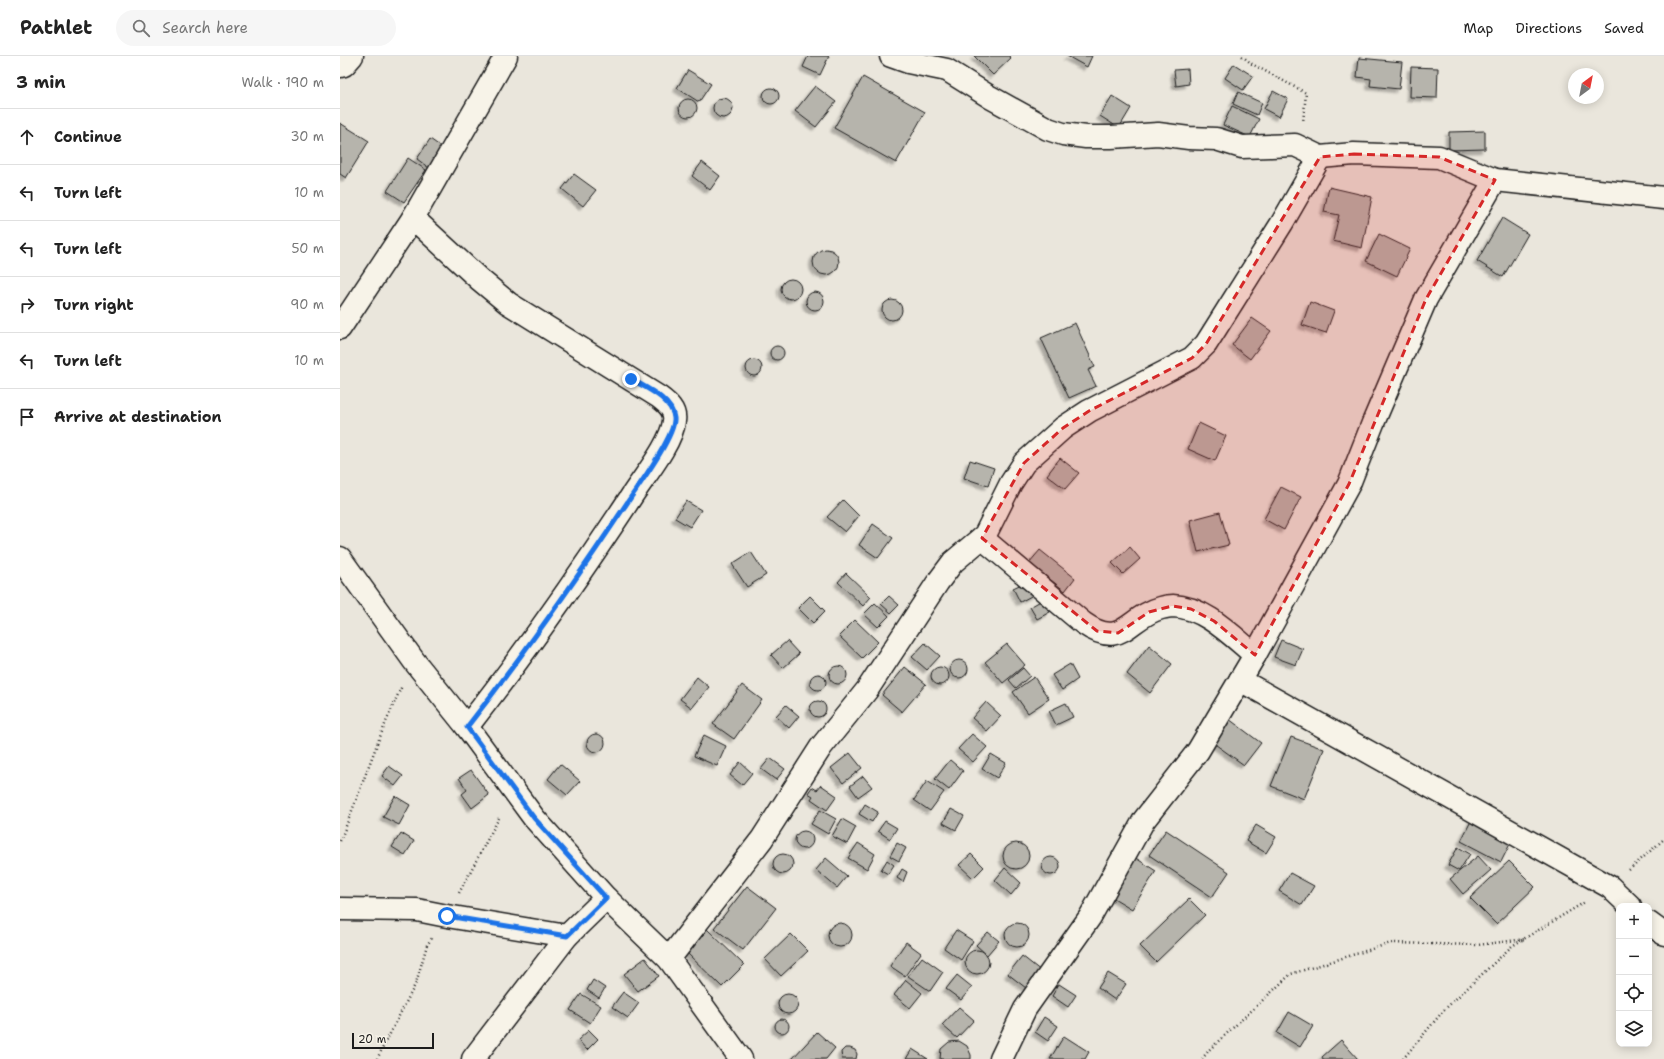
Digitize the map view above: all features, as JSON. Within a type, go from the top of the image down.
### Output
[{"type":"street","points":[[340,66],[344,65],[352,56]]},
{"type":"street","points":[[340,328],[413,218],[506,56]]},
{"type":"street","points":[[891,56],[908,62],[947,70],[996,101],[1048,129],[1063,134],[1086,137],[1158,134],[1189,138],[1216,139],[1242,147],[1296,145],[1320,157],[1354,154],[1439,157],[1495,180],[1664,198]]},
{"type":"street","points":[[669,959],[762,839],[821,747],[867,690],[952,562],[982,538],[989,528],[1011,483],[1024,463],[1062,428],[1089,411],[1192,358],[1206,344],[1282,223],[1320,157]]},
{"type":"street","points":[[1002,1059],[1025,1009],[1090,917],[1144,820],[1198,751],[1255,655],[1349,484],[1373,423],[1426,299],[1495,180]]},
{"type":"street","points":[[413,218],[479,279],[508,303],[659,397],[672,410],[675,420],[671,432],[661,451],[605,537],[535,637],[467,727]]},
{"type":"street","points":[[982,538],[1083,623],[1097,631],[1108,634],[1118,633],[1149,612],[1172,606],[1191,610],[1214,621],[1255,655]]},
{"type":"street","points":[[340,558],[414,661],[467,727],[534,818],[606,898],[669,959],[741,1059]]},
{"type":"street","points":[[1240,680],[1610,887],[1627,903]]},
{"type":"street","points":[[473,1059],[567,936],[606,898]]},
{"type":"street","points":[[340,909],[417,910],[567,936]]},
{"type":"street","points":[[1652,925],[1664,934]]},
{"type":"path","points":[[1242,56],[1252,64],[1306,93],[1303,121],[1296,145]]},
{"type":"path","points":[[340,841],[390,712],[414,661]]},
{"type":"path","points":[[1403,1059],[1444,1010],[1512,946],[1610,887],[1664,839]]},
{"type":"path","points":[[1202,1059],[1210,1049],[1291,974],[1391,943],[1478,945],[1525,939]]},
{"type":"highlighted area","points":[[1354,154],[1439,157],[1495,180],[1426,299],[1349,484],[1255,655],[1214,621],[1191,609],[1172,606],[1149,612],[1118,633],[1097,631],[982,538],[1024,463],[1063,428],[1089,411],[1192,358],[1206,344],[1320,157]]},
{"type":"building","points":[[808,56],[829,56],[820,75],[803,67]]},
{"type":"building","points":[[974,56],[1009,56],[1011,58],[993,75]]},
{"type":"building","points":[[1067,56],[1092,56],[1087,67]]},
{"type":"building","points":[[1359,58],[1402,62],[1399,89],[1370,86],[1371,79],[1357,77]]},
{"type":"building","points":[[1234,64],[1253,76],[1243,90],[1225,78]]},
{"type":"building","points":[[1411,67],[1438,68],[1437,98],[1410,97]]},
{"type":"building","points":[[1188,69],[1189,84],[1176,86],[1174,70]]},
{"type":"building","points":[[688,70],[711,84],[699,102],[677,88]]},
{"type":"building","points":[[863,77],[925,112],[896,163],[834,128]]},
{"type":"building","points":[[815,86],[836,102],[816,127],[795,111]]},
{"type":"building","points":[[771,88],[778,93],[779,96],[774,103],[771,104],[764,99],[763,96],[768,89]]},
{"type":"building","points":[[1273,91],[1288,99],[1279,117],[1264,109]]},
{"type":"building","points":[[1238,92],[1262,103],[1257,115],[1233,104]]},
{"type":"building","points":[[1112,96],[1131,108],[1119,128],[1100,116]]},
{"type":"building","points":[[723,98],[730,101],[733,108],[730,115],[723,118],[716,115],[713,108],[716,101]]},
{"type":"building","points":[[688,99],[694,102],[697,108],[694,114],[688,117],[682,114],[679,108],[682,102]]},
{"type":"building","points":[[1232,106],[1259,119],[1250,137],[1223,125]]},
{"type":"building","points":[[340,123],[369,141],[346,178],[340,174]]},
{"type":"building","points":[[1485,131],[1485,149],[1449,150],[1449,132]]},
{"type":"building","points":[[430,139],[447,151],[433,171],[417,159]]},
{"type":"building","points":[[408,158],[426,170],[404,202],[387,191]]},
{"type":"building","points":[[702,162],[720,176],[710,190],[692,176]]},
{"type":"building","points":[[574,174],[596,190],[583,206],[562,189]]},
{"type":"building","points":[[1329,187],[1372,197],[1362,248],[1333,241],[1339,215],[1324,212]]},
{"type":"building","points":[[1502,218],[1528,234],[1503,277],[1477,261]]},
{"type":"building","points":[[1379,234],[1410,249],[1397,276],[1366,261]]},
{"type":"building","points":[[826,249],[835,253],[839,262],[835,271],[826,275],[817,271],[813,262],[817,253]]},
{"type":"building","points":[[791,279],[798,282],[801,289],[798,296],[791,299],[784,296],[781,289],[784,282]]},
{"type":"building","points":[[815,292],[821,295],[824,301],[821,307],[815,310],[809,307],[806,301],[809,295]]},
{"type":"building","points":[[892,300],[899,303],[902,310],[899,317],[892,320],[885,317],[882,310],[885,303]]},
{"type":"building","points":[[1310,302],[1334,311],[1326,333],[1302,325]]},
{"type":"building","points":[[1252,318],[1271,331],[1250,359],[1232,345]]},
{"type":"building","points":[[1075,323],[1095,367],[1088,370],[1096,386],[1069,398],[1041,338]]},
{"type":"building","points":[[774,346],[780,346],[784,350],[784,356],[780,360],[774,360],[770,356],[770,350]]},
{"type":"building","points":[[751,360],[757,360],[762,365],[760,374],[757,376],[751,376],[746,371],[746,365]]},
{"type":"building","points":[[1199,423],[1226,436],[1215,461],[1188,449]]},
{"type":"building","points":[[1060,458],[1079,473],[1065,489],[1047,475]]},
{"type":"building","points":[[970,460],[994,468],[988,486],[964,478]]},
{"type":"building","points":[[1281,487],[1301,497],[1284,530],[1264,519]]},
{"type":"building","points":[[843,500],[859,516],[845,532],[827,517]]},
{"type":"building","points":[[686,501],[701,510],[690,527],[675,518]]},
{"type":"building","points":[[1220,512],[1229,545],[1198,552],[1190,520]]},
{"type":"building","points":[[873,524],[893,538],[878,558],[859,545]]},
{"type":"building","points":[[1130,547],[1140,559],[1123,574],[1112,563]]},
{"type":"building","points":[[1040,550],[1075,578],[1065,591],[1029,563]]},
{"type":"building","points":[[751,552],[766,575],[747,587],[732,564]]},
{"type":"building","points":[[846,573],[871,597],[863,606],[838,582]]},
{"type":"building","points":[[1028,581],[1035,594],[1020,602],[1013,588]]},
{"type":"building","points":[[810,596],[825,611],[813,623],[798,608]]},
{"type":"building","points":[[889,596],[899,605],[891,613],[881,604]]},
{"type":"building","points":[[1044,599],[1050,612],[1037,619],[1030,607]]},
{"type":"building","points":[[875,603],[889,616],[878,627],[864,614]]},
{"type":"building","points":[[855,620],[878,642],[862,658],[839,636]]},
{"type":"building","points":[[1281,640],[1303,649],[1296,665],[1274,657]]},
{"type":"building","points":[[787,641],[799,654],[783,668],[771,655]]},
{"type":"building","points":[[925,643],[940,656],[927,670],[912,657]]},
{"type":"building","points":[[1007,644],[1025,665],[1003,683],[985,662]]},
{"type":"building","points":[[1149,645],[1172,664],[1150,693],[1127,674]]},
{"type":"building","points":[[959,660],[965,663],[968,669],[965,675],[959,678],[953,675],[950,669],[953,663]]},
{"type":"building","points":[[1070,664],[1078,679],[1062,690],[1052,675]]},
{"type":"building","points":[[834,666],[842,666],[847,671],[845,682],[842,684],[834,684],[829,679],[829,671]]},
{"type":"building","points":[[905,667],[926,684],[902,712],[882,695]]},
{"type":"building","points":[[940,667],[946,670],[949,676],[946,682],[940,685],[934,682],[931,676],[934,670]]},
{"type":"building","points":[[1023,668],[1030,676],[1016,688],[1009,680]]},
{"type":"building","points":[[818,674],[824,676],[826,682],[824,688],[818,690],[812,688],[810,682],[812,676]]},
{"type":"building","points":[[697,677],[709,687],[692,708],[680,699]]},
{"type":"building","points":[[1034,677],[1049,699],[1028,713],[1013,692]]},
{"type":"building","points":[[742,685],[762,700],[734,739],[713,724]]},
{"type":"building","points":[[815,701],[821,701],[826,706],[824,715],[821,717],[815,717],[810,712],[810,706]]},
{"type":"building","points":[[986,702],[1001,716],[987,731],[972,718]]},
{"type":"building","points":[[1066,703],[1073,717],[1056,725],[1049,711]]},
{"type":"building","points":[[786,705],[799,716],[789,728],[776,716]]},
{"type":"building","points":[[1229,719],[1261,743],[1244,765],[1212,742]]},
{"type":"building","points":[[596,734],[602,737],[605,743],[602,749],[596,752],[590,749],[587,743],[590,737]]},
{"type":"building","points":[[972,734],[987,747],[973,762],[958,749]]},
{"type":"building","points":[[704,735],[726,746],[717,766],[694,756]]},
{"type":"building","points":[[1291,737],[1324,749],[1304,799],[1271,786]]},
{"type":"building","points":[[850,753],[862,768],[843,783],[831,768]]},
{"type":"building","points":[[991,754],[1006,763],[997,778],[982,769]]},
{"type":"building","points":[[770,758],[785,769],[776,780],[761,769]]},
{"type":"building","points":[[950,760],[963,771],[949,790],[935,779]]},
{"type":"building","points":[[740,762],[752,773],[742,785],[730,775]]},
{"type":"building","points":[[560,764],[580,781],[567,795],[548,779]]},
{"type":"building","points":[[389,766],[403,776],[395,786],[382,776]]},
{"type":"building","points":[[471,770],[489,795],[472,808],[462,794],[467,790],[459,778]]},
{"type":"building","points":[[863,776],[872,787],[858,797],[850,786]]},
{"type":"building","points":[[927,781],[944,792],[930,811],[914,800]]},
{"type":"building","points":[[821,785],[837,796],[827,810],[811,799],[813,796],[808,793],[812,787],[817,790]]},
{"type":"building","points":[[395,796],[410,805],[399,825],[383,817]]},
{"type":"building","points":[[865,804],[878,812],[872,822],[859,814]]},
{"type":"building","points":[[951,809],[964,816],[956,830],[943,823]]},
{"type":"building","points":[[820,810],[836,819],[828,834],[811,824]]},
{"type":"building","points":[[842,819],[856,827],[847,844],[832,836]]},
{"type":"building","points":[[1472,819],[1512,840],[1501,862],[1461,841]]},
{"type":"building","points":[[885,821],[897,828],[890,839],[878,831]]},
{"type":"building","points":[[1256,825],[1276,837],[1266,853],[1246,841]]},
{"type":"building","points":[[1166,830],[1229,872],[1212,897],[1149,855]]},
{"type":"building","points":[[804,831],[810,834],[813,840],[810,846],[804,849],[798,846],[795,840],[798,834]]},
{"type":"building","points":[[401,833],[414,841],[405,855],[392,847]]},
{"type":"building","points":[[858,843],[875,854],[867,869],[848,858]]},
{"type":"building","points":[[897,843],[906,848],[899,861],[890,856]]},
{"type":"building","points":[[1016,843],[1025,847],[1029,856],[1025,865],[1016,869],[1007,865],[1003,856],[1007,847]]},
{"type":"building","points":[[1458,847],[1470,854],[1459,871],[1448,865]]},
{"type":"building","points":[[779,854],[787,854],[793,860],[793,868],[787,874],[779,874],[773,868],[773,860]]},
{"type":"building","points":[[971,854],[984,867],[973,878],[959,865]]},
{"type":"building","points":[[1131,855],[1156,871],[1132,909],[1107,894]]},
{"type":"building","points":[[1478,856],[1491,870],[1463,894],[1450,879]]},
{"type":"building","points":[[1051,857],[1055,858],[1059,862],[1059,870],[1055,874],[1051,875],[1047,874],[1043,870],[1042,866],[1043,862],[1047,858]]},
{"type":"building","points":[[826,858],[847,876],[837,888],[816,870]]},
{"type":"building","points":[[887,860],[894,865],[888,874],[881,870]]},
{"type":"building","points":[[1509,861],[1535,887],[1496,924],[1470,898]]},
{"type":"building","points":[[1005,868],[1021,883],[1011,895],[995,880]]},
{"type":"building","points":[[902,869],[907,872],[903,882],[897,878]]},
{"type":"building","points":[[1290,873],[1314,886],[1302,905],[1279,891]]},
{"type":"building","points":[[747,886],[776,908],[743,950],[714,928]]},
{"type":"building","points":[[1189,899],[1205,915],[1156,962],[1140,946]]},
{"type":"building","points":[[840,923],[848,927],[852,935],[848,943],[840,947],[832,943],[828,935],[832,927]]},
{"type":"building","points":[[1017,923],[1022,924],[1028,930],[1028,940],[1022,946],[1017,947],[1012,946],[1006,940],[1005,935],[1006,930],[1012,924]]},
{"type":"building","points":[[707,929],[744,965],[722,987],[686,952]]},
{"type":"building","points":[[956,930],[973,941],[961,960],[944,948]]},
{"type":"building","points":[[988,932],[999,941],[987,955],[976,945]]},
{"type":"building","points":[[791,934],[808,951],[781,976],[765,959]]},
{"type":"building","points":[[906,942],[921,953],[905,976],[890,966]]},
{"type":"building","points":[[977,950],[985,954],[989,962],[985,970],[977,974],[969,970],[965,962],[969,954]]},
{"type":"building","points":[[1022,956],[1041,971],[1026,988],[1008,974]]},
{"type":"building","points":[[922,957],[943,972],[930,991],[908,976]]},
{"type":"building","points":[[645,958],[659,976],[638,991],[624,974]]},
{"type":"building","points":[[1108,973],[1126,984],[1115,1000],[1098,988]]},
{"type":"building","points":[[957,975],[972,987],[961,1000],[946,989]]},
{"type":"building","points":[[593,980],[605,988],[599,998],[587,990]]},
{"type":"building","points":[[906,980],[922,993],[910,1008],[894,995]]},
{"type":"building","points":[[1059,984],[1076,995],[1068,1007],[1052,996]]},
{"type":"building","points":[[623,992],[639,1003],[628,1018],[612,1007]]},
{"type":"building","points":[[581,994],[601,1006],[590,1023],[570,1010]]},
{"type":"building","points":[[788,994],[795,997],[798,1004],[795,1011],[788,1014],[781,1011],[778,1004],[781,997]]},
{"type":"building","points":[[959,1007],[974,1020],[957,1038],[942,1025]]},
{"type":"building","points":[[1289,1012],[1313,1026],[1300,1047],[1277,1033]]},
{"type":"building","points":[[1044,1017],[1058,1026],[1048,1041],[1035,1032]]},
{"type":"building","points":[[782,1019],[787,1021],[789,1026],[787,1031],[782,1033],[777,1031],[775,1026],[777,1021]]},
{"type":"building","points":[[589,1030],[598,1039],[587,1050],[578,1040]]},
{"type":"building","points":[[817,1032],[835,1048],[826,1059],[792,1059]]},
{"type":"building","points":[[1064,1036],[1089,1052],[1085,1059],[1050,1059]]},
{"type":"building","points":[[1341,1040],[1358,1059],[1323,1059],[1322,1057]]},
{"type":"building","points":[[959,1041],[967,1046],[971,1059],[940,1059],[941,1049],[949,1042]]},
{"type":"building","points":[[845,1048],[855,1050],[857,1054],[856,1059],[842,1059],[841,1052]]},
{"type":"building","points":[[912,1049],[928,1059],[906,1059]]},
{"type":"route","points":[[447,916],[510,925],[567,936],[606,898],[534,818],[467,727],[539,631],[605,537],[661,451],[671,432],[675,420],[672,410],[659,397],[631,379]]}]
